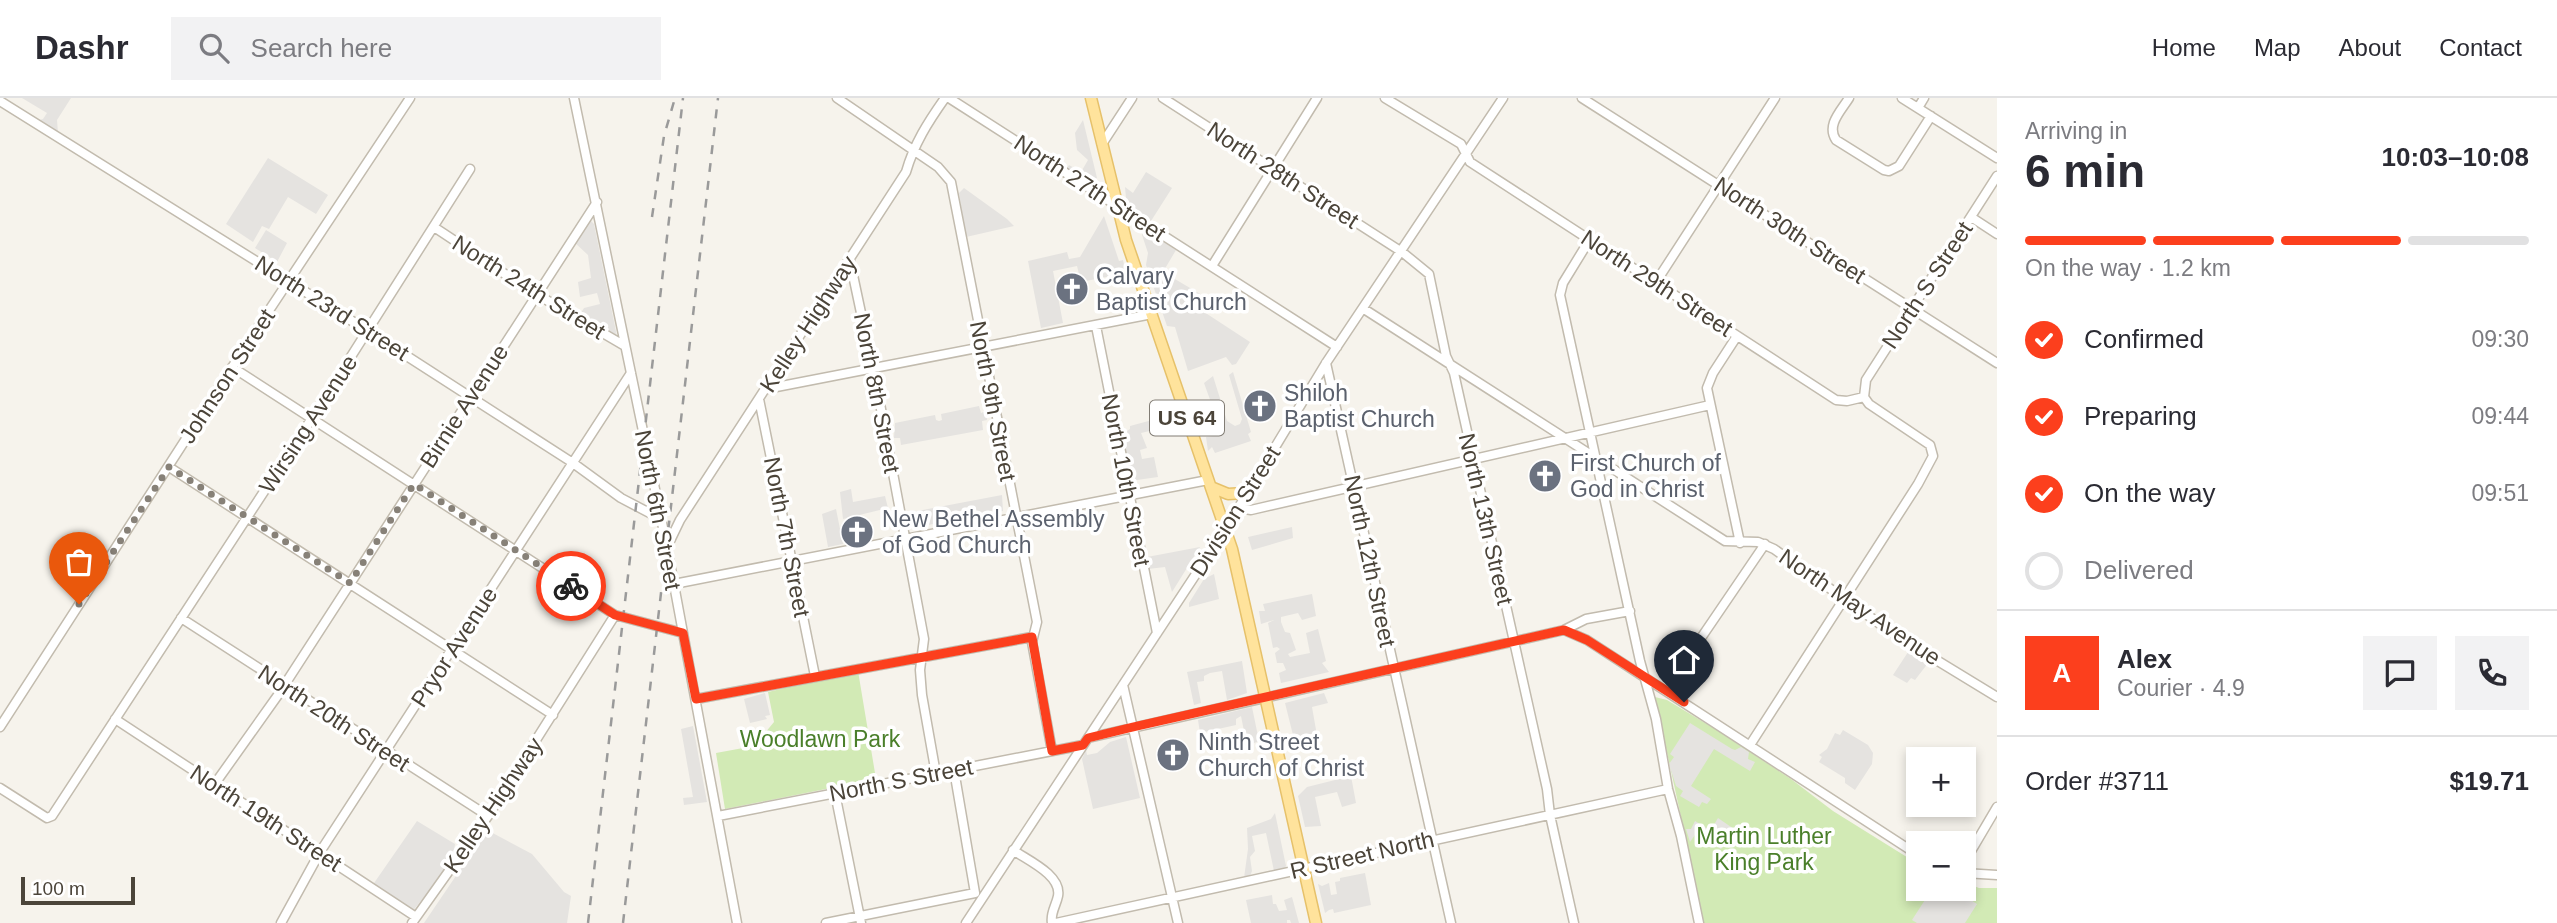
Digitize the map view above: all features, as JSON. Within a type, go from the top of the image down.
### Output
[{"type":"main road","name":"US 64","points":[[1091,98],[1126,240],[1232,549],[1316,923]]},
{"type":"main road","points":[[1209,483],[1225,493],[1246,493]]},
{"type":"street","name":"Johnson Street","points":[[0,727],[232,367],[410,98]]},
{"type":"street","name":"North 6th Street","points":[[575,98],[667,547],[737,923]]},
{"type":"street","points":[[837,98],[913,150]]},
{"type":"street","name":"Kelley Highway","points":[[667,547],[680,520],[906,172],[924,128],[947,98]]},
{"type":"street","name":"North 27th Street","points":[[947,98],[1337,347]]},
{"type":"street","points":[[1102,144],[1132,98]]},
{"type":"street","name":"North 28th Street","points":[[1163,98],[1402,252]]},
{"type":"street","points":[[1212,266],[1317,98]]},
{"type":"street","name":"North 29th Street","points":[[1385,98],[1461,144],[1470,162],[1836,400],[1847,401],[1864,397]]},
{"type":"street","name":"Division Street","points":[[966,923],[979,895],[1013,850],[1157,634],[1225,530],[1326,363],[1503,98]]},
{"type":"street","name":"North 30th Street","points":[[1582,98],[1997,363]]},
{"type":"street","points":[[1657,282],[1775,98]]},
{"type":"street","points":[[1849,98],[1832,125],[1833,135],[1884,170],[1889,171],[1899,166],[1931,116]]},
{"type":"street","points":[[1902,98],[1997,158]]},
{"type":"street","points":[[1918,108],[1924,98]]},
{"type":"street","name":"North 23rd Street","points":[[0,101],[368,331],[573,463],[621,498],[661,519]]},
{"type":"street","name":"North 9th Street","points":[[913,150],[944,172],[951,182],[1037,622],[1032,637],[1052,751]]},
{"type":"street","name":"Wirsing Avenue","points":[[0,788],[47,818],[50,817],[312,418],[470,169]]},
{"type":"street","name":"North S Street","points":[[1864,397],[1866,380],[1997,176]]},
{"type":"street","name":"Birnie Avenue","points":[[214,785],[284,685],[597,202]]},
{"type":"street","points":[[1971,217],[1997,234]]},
{"type":"street","name":"North 24th Street","points":[[433,227],[537,294],[625,346]]},
{"type":"street","points":[[1590,239],[1563,283],[1560,295],[1656,719],[1668,789],[1699,923]]},
{"type":"street","name":"North 13th Street","points":[[1402,252],[1429,274],[1514,641],[1574,923]]},
{"type":"street","name":"North 8th Street","points":[[850,261],[924,639],[921,657],[922,695],[936,774]]},
{"type":"street","name":"North May Avenue","points":[[1364,309],[1725,541],[1765,544],[1897,636],[1997,697]]},
{"type":"street","points":[[766,389],[1152,314]]},
{"type":"street","name":"North 10th Street","points":[[1096,326],[1157,634]]},
{"type":"street","points":[[1737,336],[1707,388],[1740,543]]},
{"type":"street","name":"North 12th Street","points":[[1326,363],[1451,923]]},
{"type":"street","points":[[232,367],[619,616],[683,633]]},
{"type":"street","name":"Pryor Avenue","points":[[281,923],[320,852],[631,373]]},
{"type":"street","points":[[1750,745],[1918,484],[1933,456],[1930,445],[1869,404],[1864,397]]},
{"type":"street","name":"North 7th Street","points":[[759,399],[815,676]]},
{"type":"street","points":[[1238,508],[1251,510],[1710,405]]},
{"type":"street","points":[[169,467],[553,715]]},
{"type":"street","points":[[674,584],[1209,483]]},
{"type":"street","points":[[1668,692],[1765,544]]},
{"type":"street","name":"North S Street","points":[[718,816],[1052,751],[1133,727],[1564,630],[1586,620],[1630,611]]},
{"type":"street","name":"Kelley Highway","points":[[414,920],[488,816],[619,616]]},
{"type":"street","name":"North 20th Street","points":[[181,618],[488,816]]},
{"type":"street","points":[[1564,630],[1587,640],[1906,847]]},
{"type":"street","points":[[696,699],[1032,637]]},
{"type":"street","points":[[1123,685],[1178,923]]},
{"type":"street","name":"North 19th Street","points":[[115,719],[320,852],[414,920]]},
{"type":"street","points":[[826,923],[860,920],[979,895],[954,770]]},
{"type":"street","name":"R Street North","points":[[1054,923],[1668,789]]},
{"type":"street","points":[[835,793],[860,920]]},
{"type":"street","points":[[1976,843],[1997,807]]},
{"type":"street","points":[[1013,850],[1047,874],[1057,886],[1058,896],[1051,917],[1054,923]]},
{"type":"street","points":[[1976,874],[1997,875]]},
{"type":"green space","name":"Woodlawn Park","points":[[858,671],[876,779],[725,809],[716,753],[754,746],[774,722],[768,692]]},
{"type":"green space","name":"Martin Luther King Park","points":[[1655,697],[1667,700],[1715,729],[1791,779],[1833,811],[1906,857],[1906,901],[1976,901],[1976,887],[1997,888],[1997,923],[1704,923]]},
{"type":"shaded area","points":[[22,98],[71,98],[57,120],[58,133],[39,120],[47,113]]},
{"type":"shaded area","points":[[1083,120],[1097,178],[1090,180],[1090,186],[1065,171],[1069,165],[1081,172],[1088,160],[1077,150],[1075,133]]},
{"type":"shaded area","points":[[268,158],[328,195],[316,214],[288,197],[269,229],[262,226],[253,242],[226,224]]},
{"type":"shaded area","points":[[1146,172],[1172,188],[1151,221],[1132,209],[1131,211],[1123,199],[1126,198],[1125,187],[1133,193]]},
{"type":"shaded area","points":[[964,188],[1014,226],[966,237],[959,193]]},
{"type":"shaded area","points":[[1104,216],[1119,261],[1123,260],[1126,273],[1081,282],[1077,266],[1053,271],[1063,323],[1041,328],[1028,261],[1067,252],[1069,259],[1080,257]]},
{"type":"shaded area","points":[[591,221],[594,224],[619,346],[579,316],[584,308],[600,304],[597,293],[580,297],[578,282],[591,278],[588,255],[574,242]]},
{"type":"shaded area","points":[[266,230],[287,243],[277,262],[255,248]]},
{"type":"shaded area","points":[[1145,230],[1176,250],[1163,272],[1207,298],[1201,310],[1250,342],[1236,364],[1232,365],[1226,357],[1188,371],[1175,327],[1167,326],[1146,265],[1148,253],[1142,235]]},
{"type":"shaded area","points":[[1233,372],[1251,432],[1248,434],[1251,441],[1215,453],[1212,447],[1208,451],[1206,437],[1220,435],[1221,430],[1204,383],[1213,376],[1227,421],[1235,426],[1240,424],[1242,419],[1229,375]]},
{"type":"shaded area","points":[[979,406],[981,413],[986,411],[987,420],[982,421],[983,430],[901,445],[900,438],[894,438],[895,423],[935,415],[939,421],[942,420],[941,414]]},
{"type":"shaded area","points":[[1156,419],[1158,429],[1141,433],[1147,448],[1140,450],[1142,459],[1154,457],[1158,477],[1130,481],[1121,430],[1127,431],[1130,426]]},
{"type":"shaded area","points":[[851,489],[853,502],[885,496],[888,508],[843,519],[840,492]]},
{"type":"shaded area","points":[[1002,495],[1003,511],[917,527],[915,520],[909,522],[907,513]]},
{"type":"shaded area","points":[[836,509],[843,544],[828,547],[822,514]]},
{"type":"shaded area","points":[[1292,527],[1293,538],[1252,550],[1248,537]]},
{"type":"shaded area","points":[[1200,547],[1172,592],[1165,567],[1148,569],[1147,557]]},
{"type":"shaded area","points":[[1214,574],[1219,599],[1189,607],[1204,579]]},
{"type":"shaded area","points":[[1312,594],[1316,616],[1302,620],[1298,613],[1281,617],[1281,622],[1285,632],[1290,633],[1296,650],[1288,654],[1290,657],[1310,653],[1306,633],[1318,629],[1326,661],[1322,663],[1329,672],[1281,683],[1279,673],[1286,670],[1283,663],[1277,663],[1275,653],[1280,649],[1273,648],[1268,623],[1274,620],[1261,624],[1259,611],[1265,611],[1263,604]]},
{"type":"shaded area","points":[[1912,646],[1932,658],[1915,680],[1911,678],[1907,683],[1893,675]]},
{"type":"shaded area","points":[[1242,661],[1247,693],[1227,700],[1222,671],[1210,673],[1204,676],[1204,681],[1197,682],[1201,703],[1194,705],[1187,672]]},
{"type":"shaded area","points":[[765,693],[770,715],[765,716],[767,719],[750,723],[744,699]]},
{"type":"shaded area","points":[[1324,693],[1328,703],[1312,707],[1319,747],[1297,751],[1285,703]]},
{"type":"shaded area","points":[[1252,707],[1259,741],[1247,746],[1241,716],[1236,719],[1236,725],[1200,733],[1198,720]]},
{"type":"shaded area","points":[[1690,723],[1732,749],[1741,747],[1749,752],[1748,759],[1755,762],[1750,771],[1714,749],[1691,786],[1711,799],[1707,804],[1702,802],[1699,807],[1680,796],[1683,791],[1676,786],[1669,764],[1674,757],[1670,754]]},
{"type":"shaded area","points":[[693,726],[707,802],[684,805],[683,798],[693,797],[681,729]]},
{"type":"shaded area","points":[[1843,730],[1868,745],[1873,753],[1872,764],[1855,790],[1845,783],[1845,778],[1819,762],[1822,757],[1819,755],[1827,749],[1835,733],[1840,735]]},
{"type":"shaded area","points":[[1126,737],[1140,798],[1093,809],[1082,759],[1086,750],[1087,755],[1097,753],[1110,742]]},
{"type":"shaded area","points":[[1351,776],[1356,803],[1342,807],[1337,792],[1315,797],[1321,826],[1305,827],[1298,796],[1307,787]]},
{"type":"shaded area","points":[[1275,813],[1286,866],[1274,871],[1266,833],[1252,836],[1255,851],[1250,857],[1252,871],[1250,876],[1244,878],[1248,849],[1247,828],[1271,819]]},
{"type":"shaded area","points":[[1718,818],[1734,829],[1721,849],[1697,832],[1690,842],[1686,829],[1691,829],[1695,821],[1708,829],[1712,828]]},
{"type":"shaded area","points":[[417,821],[455,844],[454,851],[459,853],[412,912],[372,886]]},
{"type":"shaded area","points":[[487,830],[532,854],[564,892],[571,896],[567,923],[424,923]]},
{"type":"shaded area","points":[[1365,873],[1371,905],[1334,913],[1333,909],[1325,913],[1318,884],[1322,886],[1329,883],[1331,895],[1337,894],[1335,882],[1340,881],[1340,878]]},
{"type":"shaded area","points":[[1272,895],[1273,904],[1276,904],[1279,911],[1287,910],[1284,900],[1292,897],[1299,923],[1287,920],[1287,923],[1251,923],[1246,900]]},
{"type":"shaded area","points":[[1924,901],[1972,901],[1977,904],[1965,923],[1917,923],[1912,920]]},
{"type":"railway","points":[[652,217],[664,136],[675,98]]},
{"type":"railway","points":[[588,923],[683,98]]},
{"type":"railway","points":[[623,923],[718,98]]},
{"type":"way so far","points":[[79,604],[169,467],[350,583],[414,484],[571,586]]},
{"type":"place","name":"Calvary Baptist Church","points":[[1072,289]]},
{"type":"place","name":"Shiloh Baptist Church","points":[[1260,406]]},
{"type":"place","name":"First Church of God in Christ","points":[[1545,476]]},
{"type":"place","name":"New Bethel Assembly of God Church","points":[[857,532]]},
{"type":"place","name":"Ninth Street Church of Christ","points":[[1173,755]]},
{"type":"route","points":[[571,586],[615,615],[683,633],[696,699],[1032,637],[1052,751],[1083,745],[1088,738],[1133,727],[1564,630],[1576,633],[1684,702]]}]
